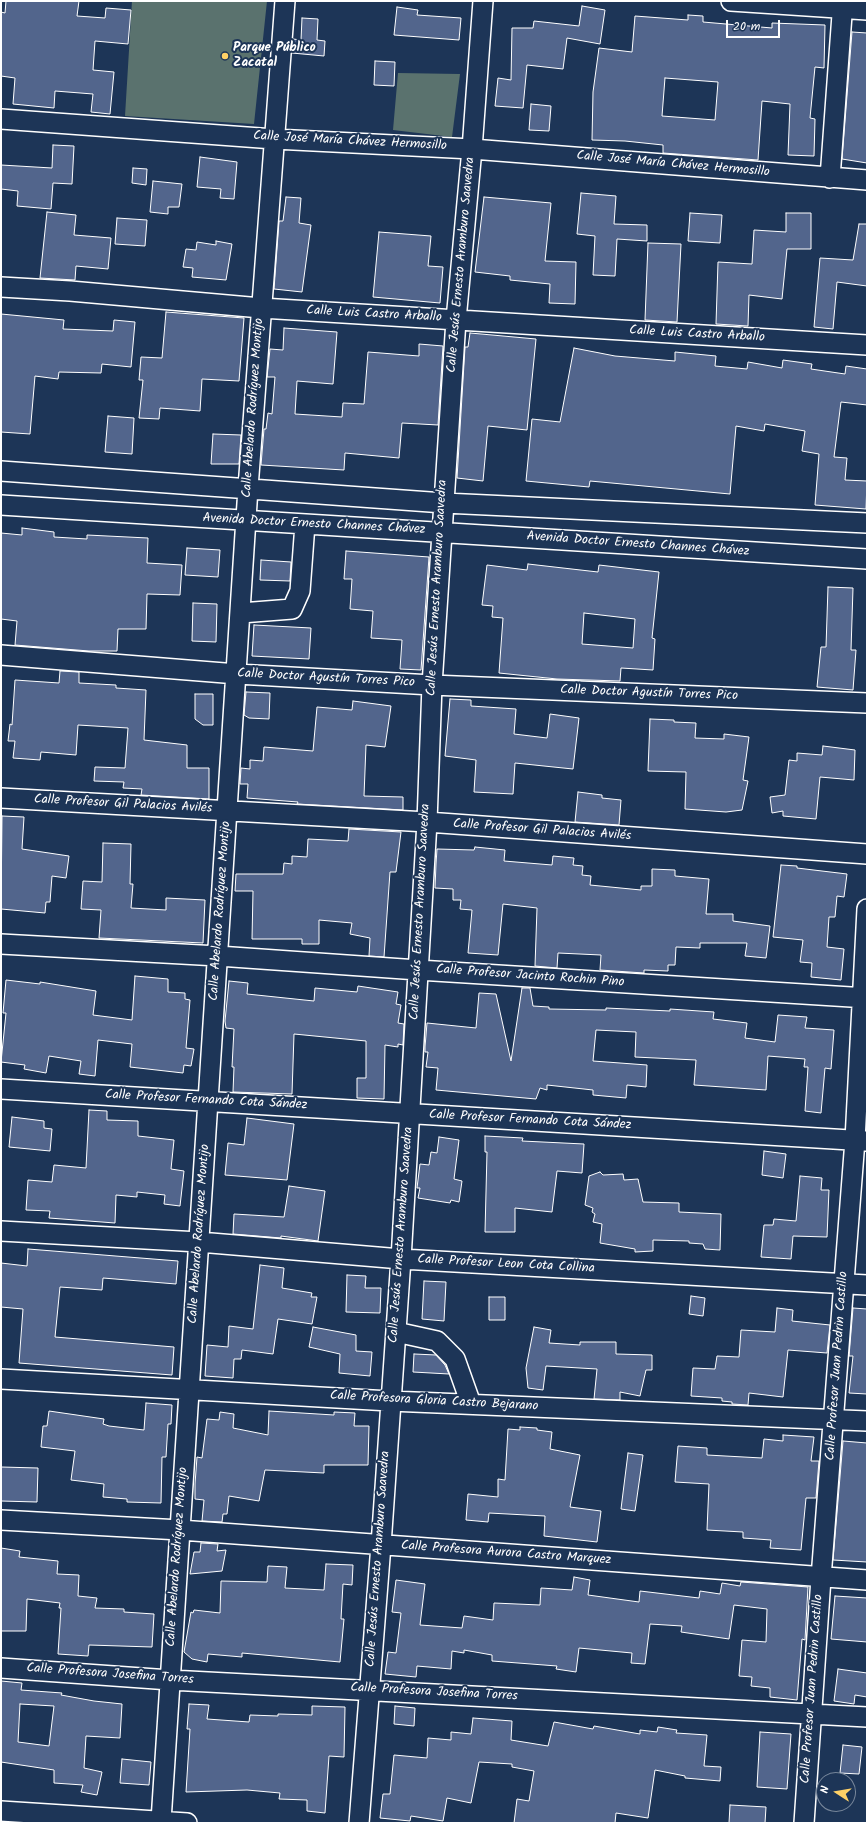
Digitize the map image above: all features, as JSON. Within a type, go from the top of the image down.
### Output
[{"type":"street","name":"Calle Abelardo Rodríguez Montijo","points":[[161,1821],[248,488],[285,1]]},
{"type":"street","name":"Calle Jesús Ernesto Aramburo Saavedra","points":[[359,1823],[381,1545],[401,1259],[428,822],[432,685],[456,320],[472,149],[483,1]]},
{"type":"street","points":[[731,1],[843,5],[867,10]]},
{"type":"street","points":[[830,178],[843,5]]},
{"type":"street","name":"Calle José María Chávez Hermosillo","points":[[1,119],[274,139],[472,149],[867,180]]},
{"type":"street","name":"Calle Luis Castro Arballo","points":[[1,287],[70,291],[261,308],[867,345]]},
{"type":"street","points":[[1,471],[444,503],[867,523]]},
{"type":"street","name":"Avenida Doctor Ernesto Channes Chávez","points":[[1,505],[867,559]]},
{"type":"street","points":[[241,613],[292,609],[300,591],[305,524]]},
{"type":"street","name":"Calle Doctor Agustín Torres Pico","points":[[1,655],[237,674],[432,685],[867,703]]},
{"type":"street","name":"Calle Profesor Gil Palacios Avilés","points":[[1,798],[428,822],[867,854]]},
{"type":"street","name":"Calle Profesor Juan Pedrin Castillo","points":[[804,1823],[820,1578],[844,1284],[861,1140],[867,909]]},
{"type":"street","name":"Calle Profesor Jacinto Rochin Pino","points":[[1,944],[218,956],[865,998]]},
{"type":"street","name":"Calle Profesor Fernando Cota Sández","points":[[1,1089],[861,1140]]},
{"type":"street","name":"Calle Profesor Leon Cota Collina","points":[[1,1231],[199,1242],[401,1259],[867,1285]]},
{"type":"street","points":[[396,1332],[437,1342],[441,1345],[455,1359],[471,1404]]},
{"type":"street","name":"Calle Profesora Gloria Castro Bejarano","points":[[1,1379],[390,1401],[867,1421]]},
{"type":"street","name":"Calle Profesora Aurora Castro Marquez","points":[[1,1520],[180,1530],[820,1578],[867,1580]]},
{"type":"street","name":"Calle Profesora Josefina Torres","points":[[1,1668],[170,1680],[867,1717]]},
{"type":"street","points":[[1,1811],[187,1823]]},
{"type":"green space","points":[[132,1],[267,1],[254,124],[125,116]]},
{"type":"green space","points":[[398,73],[460,74],[452,137],[393,130]]},
{"type":"building","points":[[6,1],[79,1],[77,16],[105,18],[106,8],[131,10],[128,44],[95,41],[93,70],[114,72],[110,114],[91,112],[93,94],[55,91],[54,108],[13,104],[15,78],[1,76],[1,12],[5,13]]},
{"type":"building","points":[[582,6],[605,10],[600,44],[567,38],[563,69],[527,65],[523,108],[495,106],[498,78],[511,80],[512,28],[533,28],[534,21],[579,26]]},
{"type":"building","points":[[397,7],[418,10],[417,15],[461,18],[459,40],[394,35]]},
{"type":"building","points":[[688,15],[703,16],[703,22],[772,28],[772,23],[825,25],[824,68],[815,67],[810,118],[815,119],[814,156],[788,155],[790,104],[762,101],[758,160],[663,153],[663,145],[625,141],[592,140],[593,92],[599,48],[632,52],[635,16],[688,20]],"holes":[[[665,78],[718,82],[715,120],[662,116]]]},
{"type":"building","points":[[302,18],[318,19],[317,40],[325,41],[324,56],[292,53],[293,39],[301,40]]},
{"type":"building","points":[[852,32],[867,33],[867,163],[842,159]]},
{"type":"building","points":[[375,61],[395,62],[394,86],[374,85]]},
{"type":"building","points":[[531,104],[551,106],[549,131],[529,130]]},
{"type":"building","points":[[53,145],[74,146],[72,184],[53,183],[51,209],[17,206],[18,191],[1,189],[1,165],[52,168]]},
{"type":"building","points":[[200,157],[237,162],[234,199],[220,198],[221,189],[197,187]]},
{"type":"building","points":[[133,168],[147,169],[146,185],[132,183]]},
{"type":"building","points":[[153,181],[182,184],[179,207],[168,207],[168,214],[150,212]]},
{"type":"building","points":[[581,193],[616,196],[614,224],[647,225],[647,241],[617,239],[615,276],[593,275],[595,236],[577,234]]},
{"type":"building","points":[[286,197],[301,198],[299,223],[311,225],[302,292],[274,289],[279,221],[283,221]]},
{"type":"building","points":[[484,197],[551,203],[545,261],[576,262],[575,304],[549,303],[550,284],[510,280],[510,276],[475,272]]},
{"type":"building","points":[[47,212],[76,215],[74,235],[111,238],[108,269],[76,266],[75,280],[40,278]]},
{"type":"building","points":[[690,213],[722,215],[720,243],[688,241]]},
{"type":"building","points":[[786,213],[811,213],[811,249],[787,249],[782,299],[749,295],[748,326],[716,324],[718,262],[752,264],[754,230],[786,232]]},
{"type":"building","points":[[117,218],[147,220],[145,246],[115,244]]},
{"type":"building","points":[[859,224],[867,224],[867,286],[837,282],[833,329],[814,327],[820,258],[853,260]]},
{"type":"building","points":[[379,232],[431,236],[428,266],[443,267],[440,303],[373,297]]},
{"type":"building","points":[[216,241],[232,244],[226,280],[192,277],[193,268],[183,267],[186,249],[196,250],[197,242],[216,245]]},
{"type":"building","points":[[648,243],[681,244],[677,322],[645,320]]},
{"type":"building","points":[[166,312],[244,318],[239,381],[202,379],[200,411],[160,408],[159,419],[139,418],[143,380],[139,380],[141,357],[162,358]]},
{"type":"building","points":[[1,314],[64,320],[63,329],[113,331],[114,320],[135,322],[131,367],[102,364],[101,373],[59,372],[58,379],[35,376],[30,434],[1,432]]},
{"type":"building","points":[[284,328],[337,332],[333,384],[297,381],[295,414],[342,417],[343,403],[364,404],[368,352],[419,356],[419,344],[443,346],[438,425],[402,423],[399,458],[345,453],[344,470],[261,465],[264,429],[266,429],[268,413],[272,414],[275,377],[267,377],[270,349],[283,350]]},
{"type":"building","points":[[470,333],[536,339],[527,430],[488,426],[483,481],[457,478],[465,347],[468,347]]},
{"type":"building","points":[[574,348],[615,356],[675,361],[675,352],[716,356],[715,366],[747,369],[748,362],[782,368],[783,360],[812,364],[811,369],[845,374],[846,366],[867,369],[867,405],[841,402],[834,457],[847,458],[845,480],[867,481],[866,509],[815,505],[819,454],[802,451],[805,431],[765,424],[764,431],[736,426],[730,494],[590,481],[589,487],[526,481],[532,419],[560,422]]},
{"type":"building","points":[[108,416],[134,418],[132,454],[105,452]]},
{"type":"building","points":[[213,434],[241,435],[239,464],[211,464]]},
{"type":"building","points":[[22,528],[54,532],[54,537],[87,539],[87,535],[148,538],[147,563],[182,565],[180,595],[147,594],[146,629],[118,629],[117,651],[89,651],[15,645],[17,621],[1,619],[1,533],[22,535]]},
{"type":"building","points":[[187,548],[220,550],[218,577],[185,575]]},
{"type":"building","points":[[346,551],[429,557],[421,670],[400,669],[402,640],[371,638],[373,611],[350,609],[352,579],[344,579]]},
{"type":"building","points":[[261,560],[291,562],[290,581],[260,580]]},
{"type":"building","points":[[528,564],[598,572],[599,565],[659,572],[652,638],[655,639],[653,670],[621,668],[620,681],[557,679],[499,673],[503,618],[492,617],[493,606],[482,605],[487,565],[527,570]],"holes":[[[584,613],[635,619],[633,648],[582,644]]]},
{"type":"building","points":[[828,587],[853,588],[851,650],[856,650],[853,690],[817,687],[821,647],[826,647]]},
{"type":"building","points":[[193,603],[217,604],[216,642],[192,641]]},
{"type":"building","points":[[254,625],[311,628],[309,659],[252,656]]},
{"type":"building","points":[[60,671],[79,672],[79,683],[116,685],[116,688],[146,690],[144,740],[187,745],[187,768],[209,768],[209,799],[141,795],[142,789],[123,788],[124,782],[94,781],[95,767],[125,768],[128,728],[78,725],[76,755],[41,752],[40,760],[13,758],[15,741],[8,741],[10,724],[12,725],[15,680],[59,683]]},
{"type":"building","points":[[246,692],[270,693],[269,719],[249,718],[244,715]]},
{"type":"building","points":[[195,694],[213,694],[213,725],[203,725],[195,719]]},
{"type":"building","points":[[450,699],[471,700],[471,706],[516,709],[514,734],[547,738],[550,714],[579,718],[573,769],[515,763],[513,794],[474,792],[476,760],[445,756]]},
{"type":"building","points":[[353,701],[391,706],[385,747],[366,745],[364,796],[403,797],[403,810],[297,804],[298,802],[247,798],[248,784],[240,784],[241,768],[250,769],[250,760],[263,761],[264,747],[313,751],[317,707],[352,710]]},
{"type":"building","points":[[650,719],[696,723],[695,738],[724,739],[724,734],[749,737],[743,780],[748,781],[742,810],[726,812],[685,809],[686,772],[648,771]]},
{"type":"building","points":[[823,746],[855,750],[854,780],[820,777],[816,819],[783,816],[783,811],[772,813],[770,797],[785,795],[789,760],[797,761],[797,753],[822,755]]},
{"type":"building","points":[[578,792],[602,795],[602,798],[621,800],[619,825],[575,822]]},
{"type":"building","points":[[2,816],[24,817],[22,849],[69,856],[66,878],[52,876],[50,902],[46,902],[45,913],[1,909]]},
{"type":"building","points":[[349,829],[401,832],[396,872],[390,872],[384,957],[369,956],[370,938],[350,934],[352,923],[319,920],[319,944],[302,944],[302,939],[252,939],[253,891],[235,891],[236,874],[283,874],[284,863],[292,864],[292,856],[307,857],[308,839],[348,841]]},
{"type":"building","points":[[103,843],[131,844],[130,884],[133,884],[131,908],[166,910],[166,898],[205,900],[203,943],[99,938],[101,910],[81,909],[83,881],[102,882]]},
{"type":"building","points":[[475,847],[505,850],[504,861],[552,865],[553,856],[574,858],[573,865],[583,866],[582,875],[591,876],[590,885],[641,890],[641,886],[652,886],[652,869],[675,870],[675,876],[709,879],[706,914],[733,914],[733,921],[770,926],[766,958],[745,956],[747,943],[700,943],[700,948],[676,947],[675,965],[668,965],[668,971],[644,970],[644,973],[600,970],[601,955],[558,953],[557,968],[535,966],[537,908],[503,904],[498,955],[468,953],[472,910],[460,909],[461,900],[453,900],[453,889],[435,888],[436,864],[437,849],[474,850]]},
{"type":"building","points":[[781,865],[847,874],[844,897],[837,896],[835,917],[829,917],[827,947],[844,949],[841,980],[811,977],[812,963],[800,962],[803,940],[773,937]]},
{"type":"building","points":[[135,976],[168,979],[168,992],[185,993],[185,999],[190,1000],[186,1048],[194,1049],[191,1066],[184,1065],[183,1073],[130,1067],[132,1044],[98,1040],[95,1076],[79,1074],[81,1061],[49,1056],[46,1073],[24,1069],[25,1065],[1,1062],[6,1013],[3,1013],[6,980],[40,984],[40,982],[96,991],[93,1015],[132,1020]]},
{"type":"building","points":[[229,981],[248,983],[247,994],[314,1001],[315,988],[357,992],[358,986],[398,992],[396,1004],[401,1005],[398,1023],[404,1024],[403,1045],[398,1044],[398,1047],[385,1045],[384,1099],[357,1098],[357,1078],[366,1078],[366,1041],[294,1034],[292,1094],[233,1092],[234,1067],[232,1067],[234,1029],[226,1028],[225,1021]]},
{"type":"building","points":[[522,988],[530,988],[533,1006],[549,1007],[549,1009],[606,1010],[606,1008],[670,1011],[670,1009],[714,1012],[713,1019],[747,1023],[745,1038],[775,1042],[778,1015],[807,1017],[805,1028],[834,1030],[831,1069],[825,1068],[821,1113],[805,1111],[808,1067],[804,1067],[805,1059],[768,1056],[766,1090],[694,1085],[696,1060],[635,1057],[636,1032],[596,1030],[593,1061],[647,1065],[646,1087],[627,1085],[626,1098],[593,1095],[593,1090],[547,1085],[547,1090],[540,1088],[536,1099],[436,1090],[438,1068],[426,1067],[428,1052],[425,1052],[427,1023],[476,1028],[479,993],[496,994],[511,1061]]},
{"type":"building","points":[[89,1110],[107,1111],[107,1120],[138,1121],[138,1136],[174,1140],[171,1169],[184,1171],[180,1206],[164,1204],[165,1195],[137,1192],[137,1197],[116,1195],[115,1223],[49,1218],[50,1211],[26,1210],[28,1180],[52,1182],[54,1165],[86,1168]]},
{"type":"building","points":[[12,1117],[44,1121],[44,1128],[52,1129],[50,1151],[9,1147]]},
{"type":"building","points":[[247,1118],[294,1124],[287,1180],[225,1175],[228,1143],[244,1145]]},
{"type":"building","points":[[485,1136],[523,1138],[522,1141],[584,1144],[582,1173],[557,1171],[552,1212],[515,1208],[515,1232],[485,1232],[487,1152],[485,1152]]},
{"type":"building","points":[[439,1137],[459,1140],[454,1179],[462,1181],[459,1202],[451,1200],[450,1203],[418,1198],[420,1188],[417,1188],[420,1164],[429,1165],[431,1152],[437,1153]]},
{"type":"building","points":[[764,1151],[786,1154],[783,1178],[762,1175]]},
{"type":"building","points":[[600,1172],[603,1175],[623,1174],[624,1180],[638,1179],[643,1202],[679,1203],[679,1212],[721,1214],[720,1250],[705,1249],[703,1244],[689,1243],[689,1241],[653,1240],[653,1251],[635,1252],[635,1249],[600,1243],[602,1224],[593,1222],[595,1214],[592,1212],[593,1208],[585,1205],[589,1176]]},
{"type":"building","points":[[800,1176],[822,1178],[821,1190],[829,1190],[827,1237],[793,1236],[791,1259],[761,1257],[764,1225],[773,1225],[774,1219],[796,1221]]},
{"type":"building","points":[[289,1186],[325,1191],[318,1241],[281,1236],[281,1238],[233,1234],[234,1214],[284,1217]]},
{"type":"building","points":[[28,1249],[178,1261],[176,1284],[103,1278],[102,1290],[60,1287],[55,1337],[174,1347],[172,1375],[19,1363],[23,1309],[1,1307],[1,1263],[27,1266]]},
{"type":"building","points":[[260,1265],[284,1268],[282,1288],[312,1293],[311,1297],[317,1297],[312,1324],[278,1319],[273,1354],[242,1350],[241,1359],[234,1359],[233,1378],[205,1376],[207,1345],[228,1347],[229,1326],[253,1329]]},
{"type":"building","points":[[347,1275],[366,1276],[365,1288],[381,1288],[380,1313],[346,1312]]},
{"type":"building","points":[[424,1281],[446,1282],[444,1321],[422,1319]]},
{"type":"building","points":[[691,1296],[705,1298],[703,1316],[689,1314]]},
{"type":"building","points":[[489,1297],[505,1297],[505,1320],[489,1320]]},
{"type":"building","points":[[777,1308],[793,1310],[792,1321],[830,1325],[827,1353],[788,1350],[783,1397],[749,1393],[748,1405],[732,1404],[732,1402],[722,1401],[722,1398],[691,1396],[693,1368],[715,1369],[717,1356],[739,1357],[741,1330],[775,1332]]},
{"type":"building","points":[[853,1308],[867,1309],[867,1394],[849,1393],[853,1356],[849,1356]]},
{"type":"building","points":[[313,1327],[356,1335],[356,1351],[372,1352],[370,1376],[339,1373],[340,1354],[309,1347]]},
{"type":"building","points":[[534,1327],[551,1330],[549,1343],[580,1345],[580,1342],[616,1342],[616,1354],[652,1355],[652,1370],[646,1370],[640,1396],[620,1392],[620,1400],[594,1399],[597,1369],[546,1366],[543,1390],[528,1388],[526,1368]]},
{"type":"building","points":[[414,1354],[436,1355],[445,1365],[449,1374],[413,1372]]},
{"type":"building","points":[[146,1403],[172,1405],[171,1424],[168,1424],[166,1457],[162,1457],[161,1503],[127,1502],[127,1499],[103,1497],[104,1484],[71,1480],[75,1451],[41,1447],[43,1426],[47,1426],[49,1411],[104,1419],[103,1424],[109,1426],[144,1430]]},
{"type":"building","points":[[269,1411],[334,1415],[334,1412],[355,1413],[354,1426],[369,1426],[368,1465],[324,1465],[324,1473],[265,1470],[259,1501],[229,1496],[227,1514],[223,1514],[222,1522],[202,1521],[204,1500],[195,1499],[195,1484],[197,1457],[202,1458],[207,1419],[219,1420],[220,1412],[234,1414],[233,1428],[268,1435]]},
{"type":"building","points":[[520,1427],[537,1428],[537,1430],[552,1432],[550,1449],[580,1455],[570,1507],[601,1511],[597,1542],[544,1536],[545,1516],[489,1513],[488,1522],[466,1520],[468,1494],[498,1497],[498,1479],[505,1480],[508,1429],[520,1430]]},
{"type":"building","points":[[783,1435],[814,1437],[811,1461],[819,1461],[816,1498],[806,1498],[801,1550],[770,1548],[771,1540],[743,1538],[743,1532],[707,1530],[709,1484],[675,1482],[678,1446],[707,1448],[707,1455],[762,1458],[764,1439],[783,1441]]},
{"type":"building","points":[[843,1441],[867,1443],[867,1562],[833,1560]]},
{"type":"building","points":[[628,1453],[643,1455],[635,1511],[621,1509]]},
{"type":"building","points":[[1,1467],[38,1468],[37,1502],[1,1501]]},
{"type":"building","points":[[201,1543],[218,1544],[217,1551],[226,1550],[222,1571],[190,1574],[194,1552],[200,1552]]},
{"type":"building","points":[[1,1548],[20,1551],[19,1557],[58,1561],[57,1574],[79,1575],[78,1596],[97,1598],[95,1608],[124,1609],[124,1612],[154,1614],[152,1647],[89,1645],[88,1656],[58,1654],[60,1603],[27,1599],[26,1631],[1,1631]]},
{"type":"building","points":[[326,1564],[353,1565],[352,1585],[343,1584],[341,1619],[344,1619],[340,1662],[242,1653],[242,1657],[208,1654],[207,1662],[192,1659],[184,1652],[191,1612],[193,1613],[194,1610],[220,1613],[221,1581],[267,1582],[268,1566],[287,1567],[285,1588],[324,1590]]},
{"type":"building","points":[[574,1577],[590,1580],[588,1595],[639,1602],[640,1591],[699,1598],[700,1591],[720,1594],[722,1583],[740,1586],[741,1582],[808,1587],[805,1640],[802,1639],[797,1700],[770,1697],[770,1688],[751,1686],[752,1677],[739,1676],[742,1640],[766,1642],[767,1609],[734,1605],[729,1639],[681,1632],[682,1626],[650,1624],[645,1664],[631,1663],[632,1653],[579,1648],[576,1672],[556,1669],[557,1666],[492,1661],[492,1655],[464,1650],[464,1653],[452,1651],[451,1669],[417,1666],[416,1677],[385,1674],[388,1652],[396,1653],[401,1613],[392,1612],[396,1580],[425,1584],[420,1625],[462,1628],[464,1616],[493,1620],[494,1603],[540,1605],[541,1588],[572,1590]]},
{"type":"building","points":[[835,1596],[867,1598],[867,1642],[831,1639]]},
{"type":"building","points":[[838,1669],[867,1673],[867,1697],[855,1695],[854,1704],[834,1701]]},
{"type":"building","points":[[1,1681],[22,1683],[21,1690],[62,1693],[61,1695],[122,1704],[120,1738],[86,1736],[84,1768],[102,1772],[97,1795],[81,1792],[83,1785],[54,1783],[54,1770],[1,1762]],"holes":[[[20,1704],[54,1706],[49,1746],[18,1742]]]},
{"type":"building","points":[[189,1704],[209,1705],[207,1719],[249,1722],[250,1715],[312,1715],[312,1706],[345,1707],[344,1757],[329,1756],[325,1813],[307,1811],[307,1800],[279,1799],[280,1793],[247,1790],[186,1792],[190,1729],[187,1729]]},
{"type":"building","points":[[395,1706],[415,1708],[414,1726],[394,1724]]},
{"type":"building","points":[[473,1718],[512,1721],[511,1740],[548,1746],[554,1722],[593,1729],[594,1726],[640,1734],[640,1730],[657,1732],[658,1727],[677,1730],[676,1733],[707,1735],[704,1766],[721,1767],[720,1781],[685,1778],[685,1776],[655,1770],[648,1818],[616,1813],[615,1823],[514,1823],[517,1799],[529,1801],[534,1771],[512,1767],[512,1764],[479,1762],[471,1803],[447,1798],[443,1821],[411,1816],[410,1821],[380,1818],[383,1794],[390,1794],[394,1755],[427,1758],[428,1738],[451,1740],[451,1732],[471,1734]]},
{"type":"building","points":[[760,1732],[791,1734],[787,1789],[757,1787]]},
{"type":"building","points":[[843,1745],[862,1747],[859,1774],[856,1774],[856,1772],[840,1772]]},
{"type":"building","points":[[122,1759],[151,1762],[149,1785],[120,1783]]},
{"type":"building","points":[[730,1805],[766,1807],[765,1823],[729,1823]]},
{"type":"place","name":"Parque Público Zacatal","points":[[225,56]]}]
